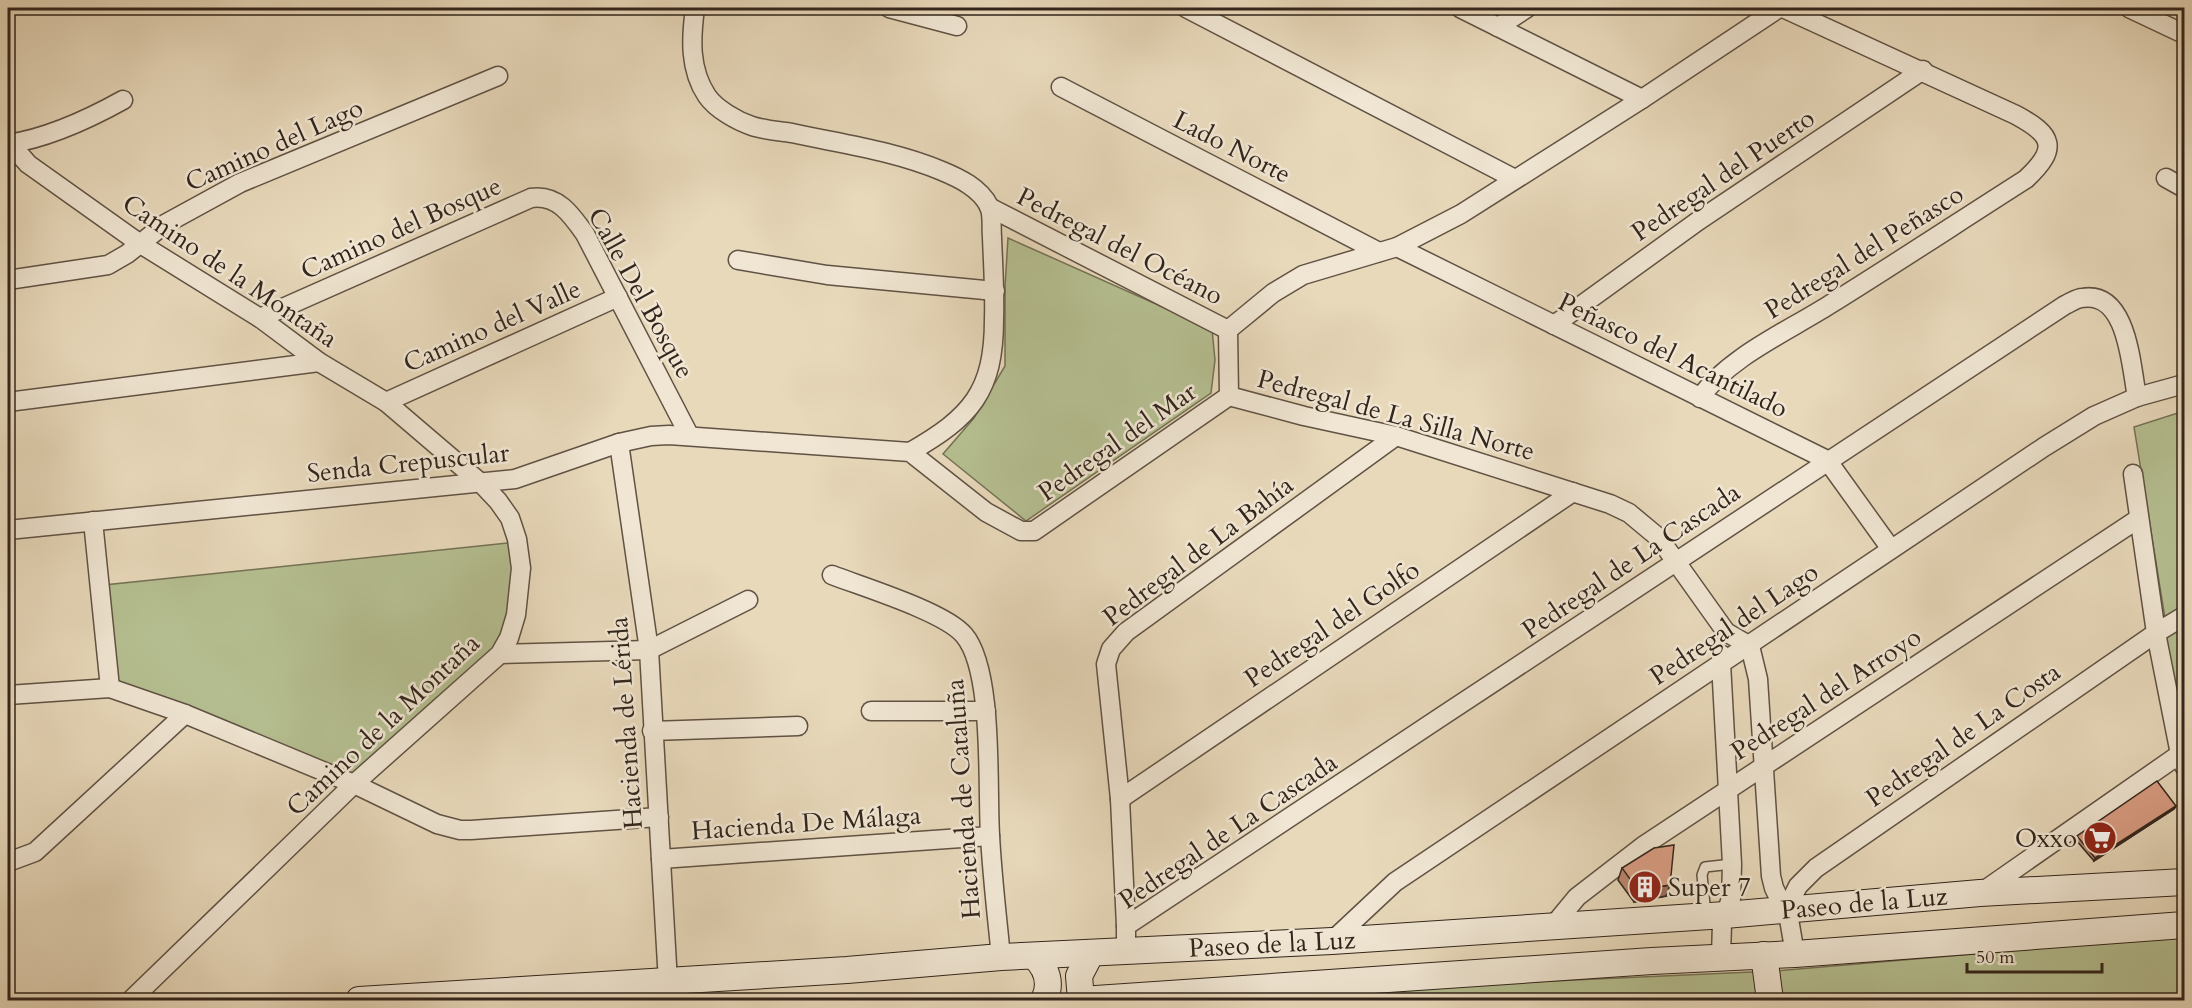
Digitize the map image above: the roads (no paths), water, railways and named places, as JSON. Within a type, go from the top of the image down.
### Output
[{"type":"street","name":"Pedregal del Océano","points":[[695,8],[691,40],[695,69],[707,96],[729,115],[751,126],[880,151],[914,160],[962,180],[980,194],[989,207],[1228,330]]},
{"type":"street","points":[[889,8],[957,26]]},
{"type":"street","points":[[1186,8],[1515,179]]},
{"type":"street","points":[[1460,8],[1642,99]]},
{"type":"street","points":[[1498,27],[1527,8]]},
{"type":"street","points":[[1228,330],[1273,293],[1303,275],[1397,246],[1461,214],[1781,8],[1923,70]]},
{"type":"street","points":[[2129,8],[2184,34]]},
{"type":"street","points":[[2154,19],[2171,8]]},
{"type":"street","name":"Pedregal del Peñasco","points":[[1700,398],[1730,366],[1830,305],[2026,179],[2039,166],[2045,157],[2048,144],[2044,133],[2033,124],[1923,70]]},
{"type":"street","name":"Pedregal del Puerto","points":[[1554,325],[1698,222],[1923,70]]},
{"type":"street","name":"Camino del Lago","points":[[8,280],[108,265],[165,224],[240,183],[498,76]]},
{"type":"street","name":"Lado Norte","points":[[1061,87],[1379,252]]},
{"type":"street","points":[[8,147],[94,116],[123,100]]},
{"type":"street","name":"Camino de la Montaña","points":[[8,147],[28,164],[139,243],[260,318],[319,362],[386,402],[482,484],[510,518],[517,538],[521,568],[516,615],[509,638],[500,654],[354,784],[131,1000]]},
{"type":"street","points":[[2166,178],[2184,188]]},
{"type":"street","name":"Calle Del Bosque","points":[[531,198],[548,198],[560,204],[575,219],[585,234],[689,435]]},
{"type":"street","name":"Camino del Bosque","points":[[260,318],[531,198]]},
{"type":"street","name":"Pedregal del Océano","points":[[910,452],[936,437],[961,417],[980,393],[991,366],[995,291],[989,207]]},
{"type":"street","name":"Peñasco del Acantilado","points":[[1397,246],[1827,460],[1891,549]]},
{"type":"street","points":[[738,260],[827,275],[995,291]]},
{"type":"street","name":"Camino del Valle","points":[[386,402],[618,297]]},
{"type":"street","name":"Pedregal de La Cascada","points":[[1126,939],[1827,460],[2065,305],[2082,298],[2097,299],[2110,304],[2120,318],[2126,338],[2137,397]]},
{"type":"street","name":"Pedregal de La Silla Norte","points":[[1228,330],[1229,396],[1304,416],[1396,436],[1610,504],[1629,513],[1659,538],[1726,632],[1750,646]]},
{"type":"street","points":[[8,402],[319,362]]},
{"type":"street","name":"Pedregal del Lago","points":[[1332,941],[1395,882],[1720,663],[1750,646],[1891,549],[2094,416],[2137,397],[2184,384]]},
{"type":"street","name":"Pedregal del Mar","points":[[910,452],[986,512],[1021,531],[1034,531],[1229,396]]},
{"type":"street","name":"Senda Crepuscular","points":[[8,530],[385,491],[482,484],[515,479],[619,443],[651,436],[689,435],[910,452]]},
{"type":"street","name":"Pedregal de La Bahía","points":[[1126,939],[1120,800],[1107,656],[1115,642],[1126,632],[1396,436]]},
{"type":"street","name":"Hacienda de Lérida","points":[[619,443],[649,650],[669,991]]},
{"type":"street","points":[[1980,893],[2182,760],[2156,633],[2133,474]]},
{"type":"street","name":"Pedregal del Golfo","points":[[1120,800],[1573,492]]},
{"type":"street","name":"Pedregal del Arroyo","points":[[1553,926],[1577,897],[1643,846],[2138,519]]},
{"type":"street","points":[[93,521],[110,688]]},
{"type":"street","name":"Hacienda de Cataluña","points":[[832,575],[939,617],[963,634],[976,654],[986,711],[990,836],[1001,957]]},
{"type":"street","points":[[500,654],[649,650],[748,600]]},
{"type":"street","name":"Pedregal de La Costa","points":[[1786,910],[1798,886],[1816,868],[2184,616]]},
{"type":"street","points":[[1721,957],[1721,934],[1716,916],[1731,899],[1732,864],[1720,663],[1726,632]]},
{"type":"street","points":[[1750,646],[1758,679],[1772,876],[1774,888],[1792,927],[1795,954]]},
{"type":"street","points":[[8,695],[110,688],[185,714],[354,784],[437,824],[460,830],[659,817]]},
{"type":"street","points":[[871,711],[986,711]]},
{"type":"street","points":[[8,862],[35,852],[185,714]]},
{"type":"street","points":[[652,731],[798,726]]},
{"type":"street","name":"Hacienda De Málaga","points":[[661,859],[990,836]]},
{"type":"street","name":"Paseo de la Luz","points":[[359,1000],[669,991],[847,970],[1001,957],[1090,953],[1126,939],[1332,941],[1716,916],[1980,893],[2184,882]]},
{"type":"street","name":"Paseo de la Luz","points":[[1081,1000],[1721,957],[1765,963],[1795,954],[2184,925]]},
{"type":"street","points":[[1081,1000],[1079,976],[1090,953]]},
{"type":"street","points":[[1034,956],[1046,970],[1048,992],[1044,1000]]},
{"type":"street","points":[[1765,963],[1770,1000]]},
{"type":"lane","points":[[1716,916],[1702,875],[1705,867],[1732,864]]},
{"type":"place","name":"Oxxo","points":[[2100,838]]},
{"type":"place","name":"Super 7","points":[[1645,887]]}]
